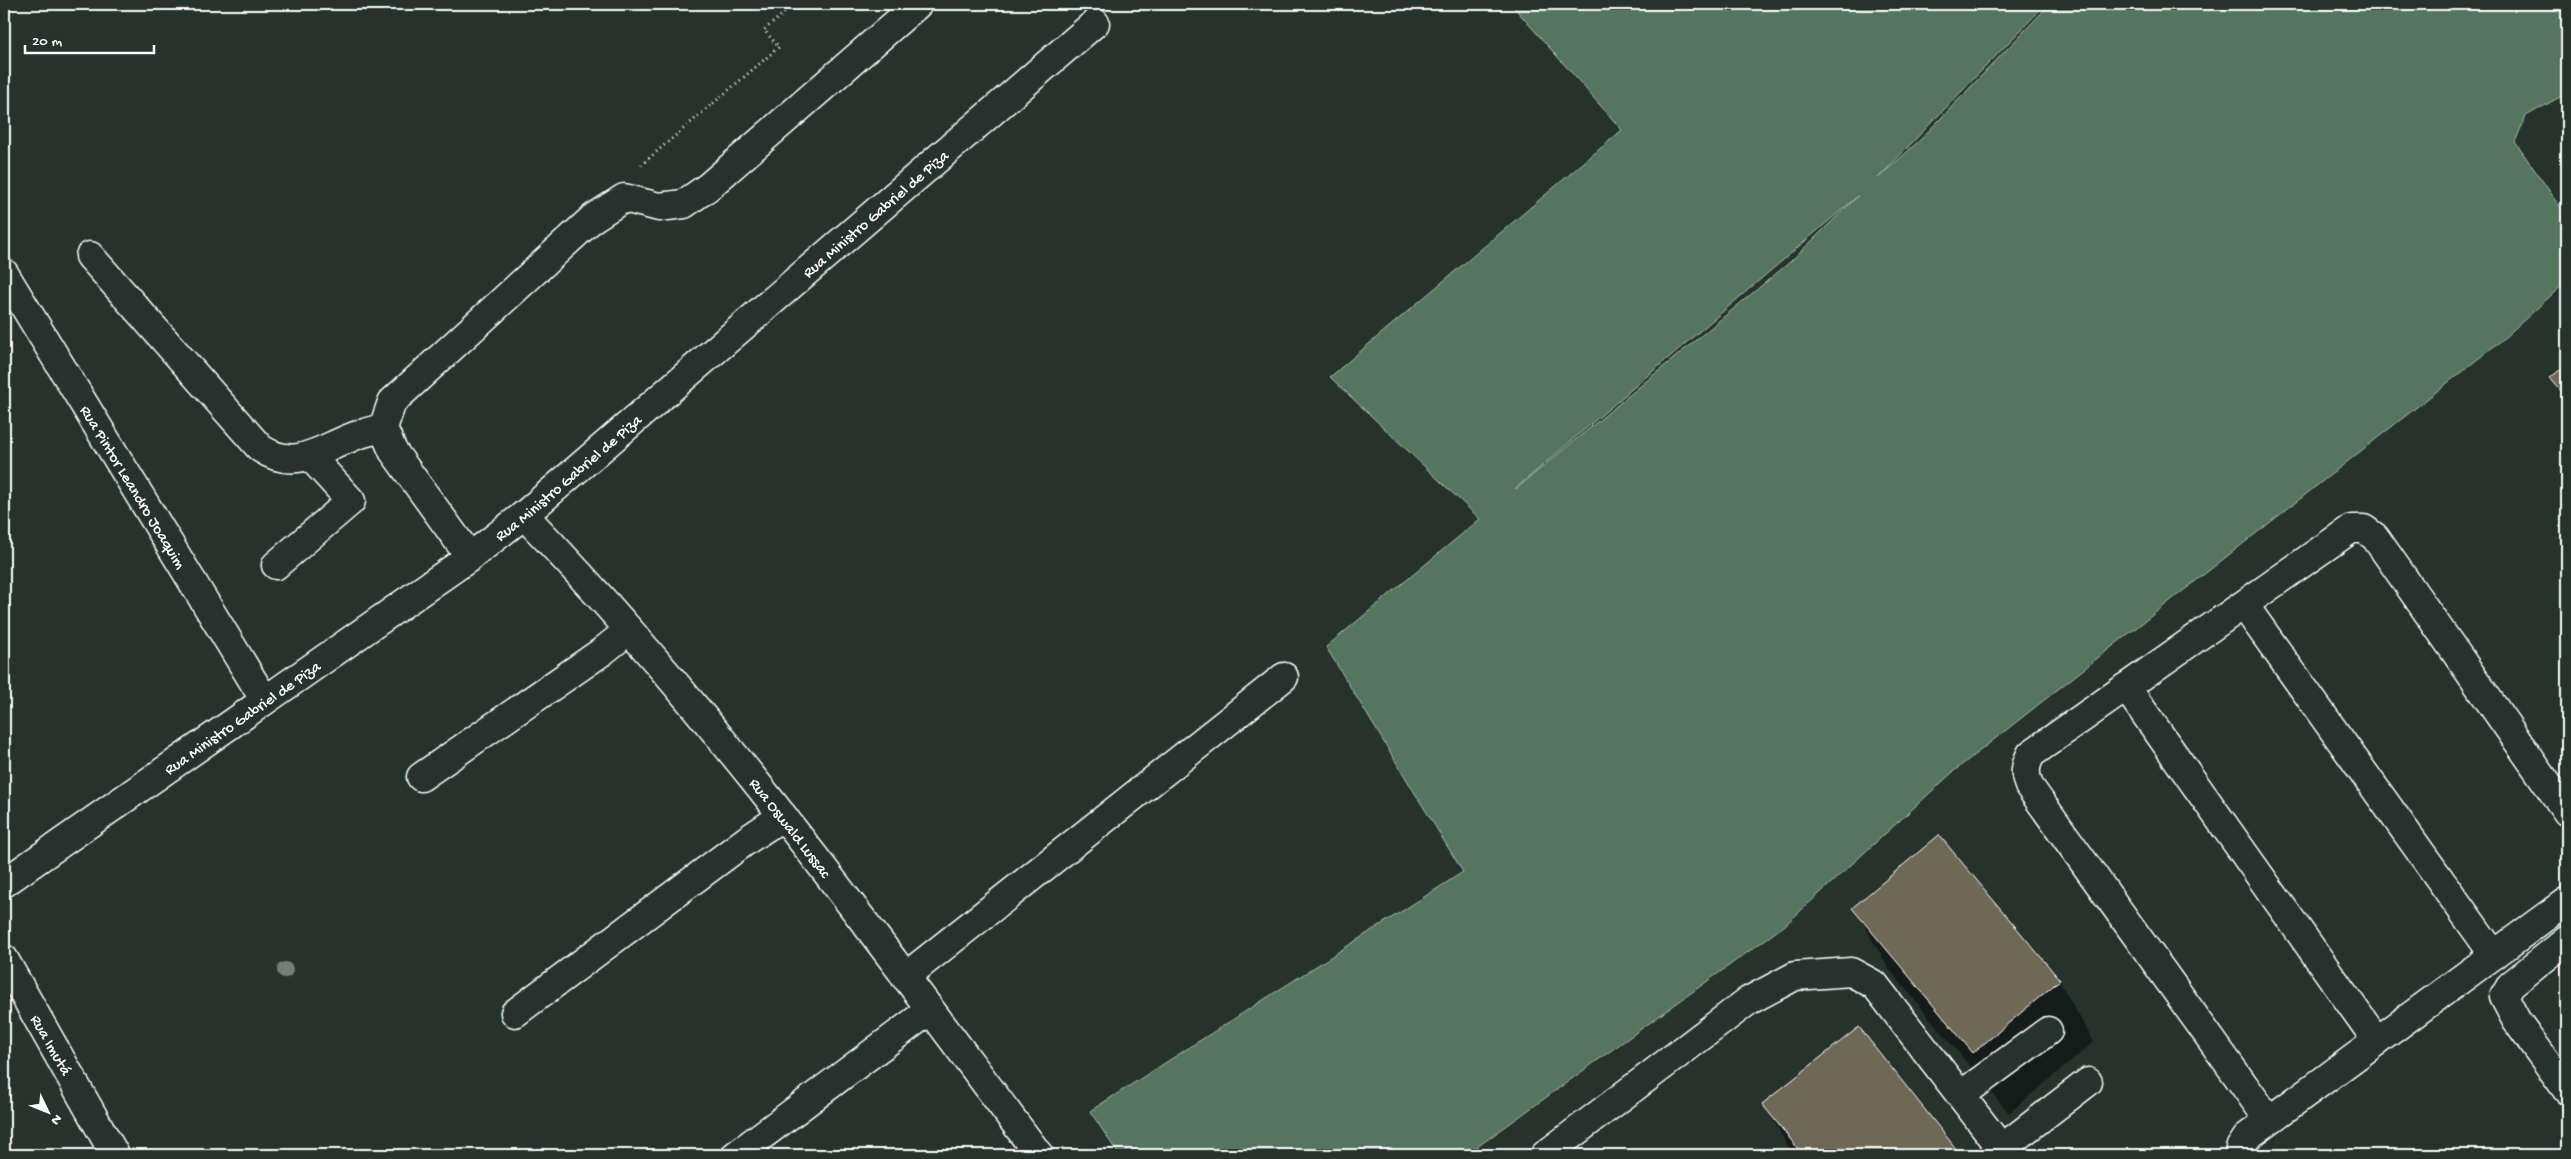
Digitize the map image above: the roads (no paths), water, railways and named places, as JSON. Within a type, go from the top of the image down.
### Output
[{"type":"street","points":[[470,557],[394,451],[383,428],[392,402],[593,218],[624,198],[659,207],[684,204],[708,187],[918,4]]},
{"type":"street","name":"Rua Ministro Gabriel de Piza","points":[[4,883],[264,699],[470,557],[524,515],[1094,23]]},
{"type":"street","points":[[90,256],[260,448],[275,458],[290,459],[310,456],[351,437],[383,428]]},
{"type":"street","name":"Rua Pintor Leandro Joaquim","points":[[4,273],[264,699]]},
{"type":"street","points":[[276,565],[351,501],[310,456]]},
{"type":"street","name":"Rua Oswald Lussac","points":[[524,515],[595,588],[783,816],[1039,1155]]},
{"type":"street","points":[[2269,1120],[2029,786],[2025,776],[2025,766],[2031,754],[2351,529],[2364,529],[2375,536],[2567,812]]},
{"type":"street","points":[[2244,605],[2494,955]]},
{"type":"street","points":[[421,777],[603,651],[629,630]]},
{"type":"street","points":[[905,977],[1284,677]]},
{"type":"street","points":[[2126,687],[2376,1041]]},
{"type":"street","points":[[515,1014],[747,840],[783,816]]},
{"type":"street","points":[[2241,1155],[2240,1148],[2248,1136],[2567,901]]},
{"type":"street","points":[[2567,940],[2511,985],[2504,997],[2516,1020],[2567,1090]]},
{"type":"street","name":"Rua Imutá","points":[[4,959],[115,1155]]},
{"type":"street","points":[[1545,1155],[1748,1001],[1795,976],[1851,972],[1875,984],[1961,1095],[1997,1152],[2088,1082]]},
{"type":"street","points":[[736,1155],[930,1010]]},
{"type":"street","points":[[1961,1095],[2048,1031]]}]
